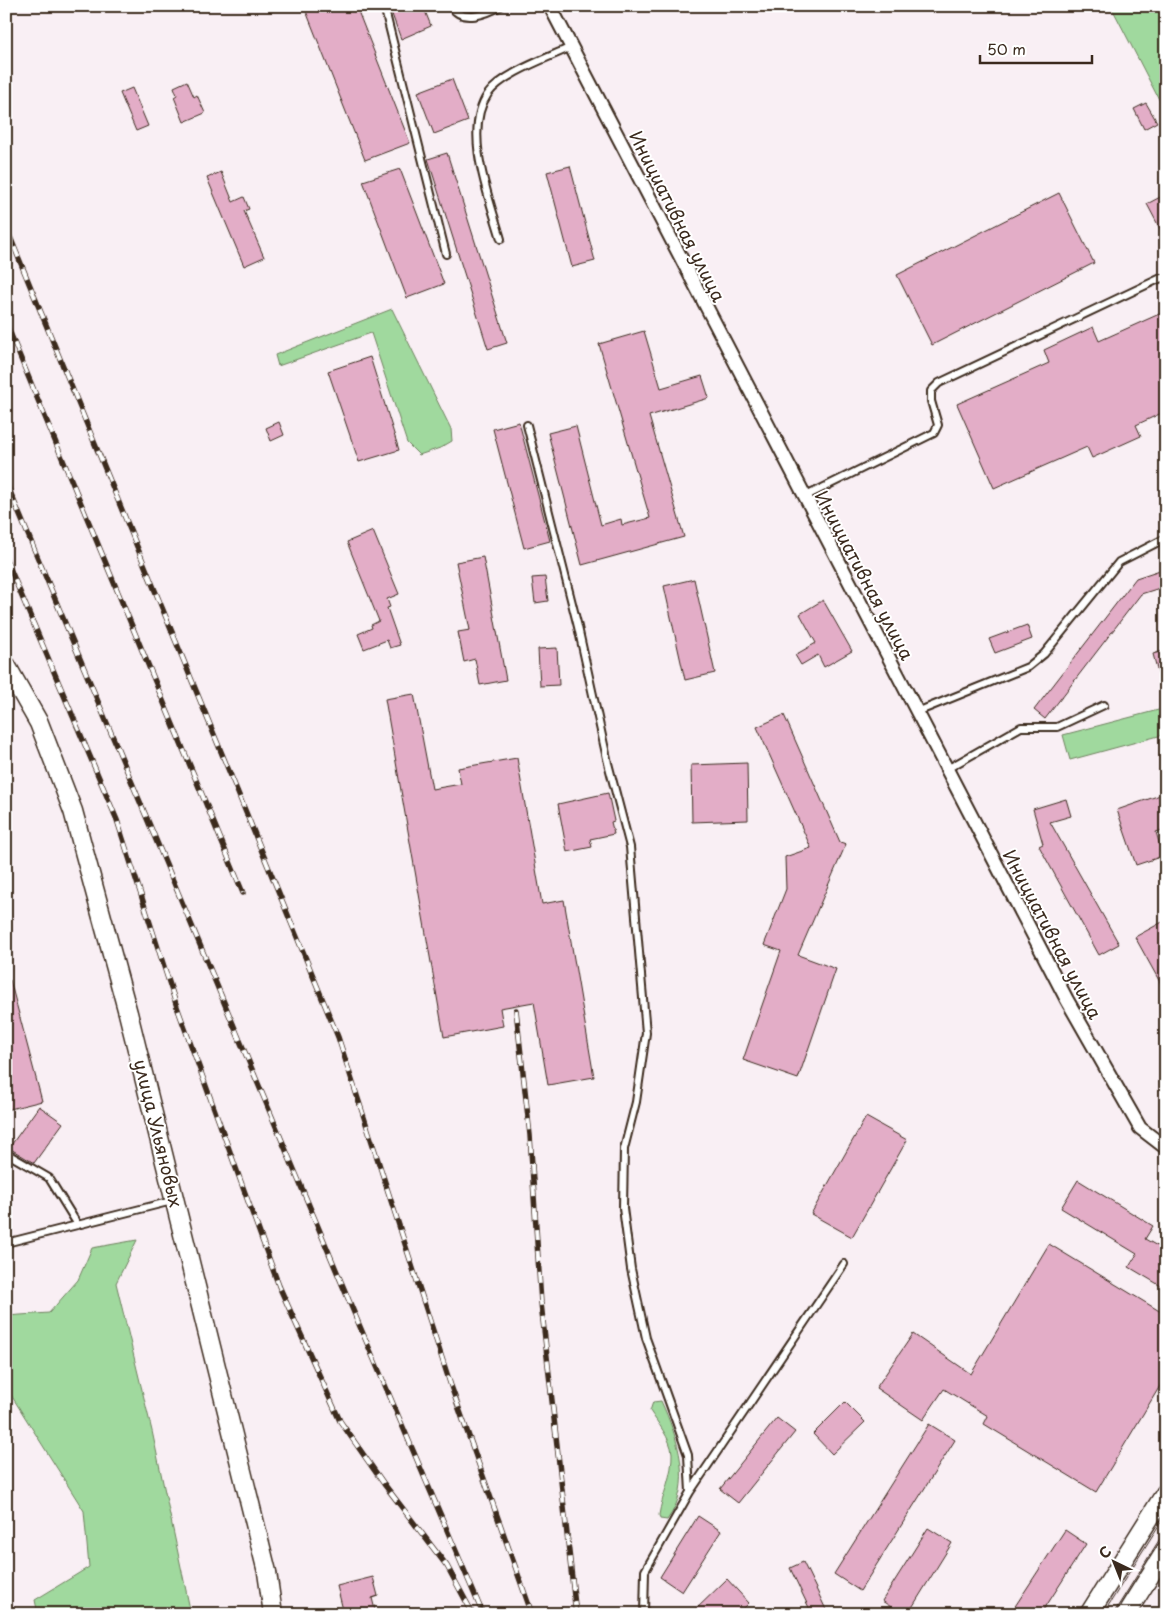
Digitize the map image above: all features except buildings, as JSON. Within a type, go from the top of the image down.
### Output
[{"type":"street","name":"Инициативная улица","points":[[550,6],[1067,1000],[1140,1128],[1166,1148]]},
{"type":"street","name":"улица Ульяновых","points":[[6,666],[39,723],[73,811],[176,1200],[267,1572],[273,1614]]},
{"type":"street","points":[[1089,1614],[1166,1492]]},
{"type":"street","points":[[1126,1614],[1166,1550]]},
{"type":"lane","points":[[384,6],[446,254]]},
{"type":"lane","points":[[451,6],[462,14],[472,17],[501,6]]},
{"type":"lane","points":[[501,239],[486,191],[477,140],[477,123],[481,109],[488,94],[511,76],[571,47]]},
{"type":"lane","points":[[804,497],[934,433],[938,425],[931,401],[931,391],[939,382],[1161,278],[1166,279]]},
{"type":"lane","points":[[527,425],[578,627],[608,763],[630,846],[646,1033],[636,1102],[624,1149],[623,1208],[632,1270],[646,1338],[688,1455],[690,1492]]},
{"type":"lane","points":[[917,712],[1028,666],[1044,654],[1119,562],[1166,538]]},
{"type":"lane","points":[[947,770],[1021,727],[1057,727],[1104,705]]},
{"type":"lane","points":[[6,1152],[49,1178],[78,1225]]},
{"type":"lane","points":[[6,1243],[176,1200]]},
{"type":"lane","points":[[644,1614],[645,1571],[690,1492],[844,1264]]},
{"type":"green space","points":[[1111,6],[1166,6],[1166,113]]},
{"type":"green space","points":[[392,309],[451,429],[452,441],[440,448],[419,455],[407,443],[371,333],[278,366],[275,355]]},
{"type":"green space","points":[[1166,708],[1166,734],[1070,760],[1063,735]]},
{"type":"green space","points":[[137,1240],[116,1283],[152,1431],[191,1614],[38,1614],[35,1600],[89,1567],[84,1511],[11,1395],[6,1397],[6,1316],[49,1313],[78,1280],[92,1248]]},
{"type":"green space","points":[[661,1401],[673,1430],[681,1461],[680,1492],[667,1520],[660,1519],[659,1515],[671,1469],[672,1453],[666,1436],[650,1411],[653,1402]]},
{"type":"tram line","points":[[1103,1614],[1166,1514]]},
{"type":"tram line","points":[[1113,1614],[1166,1529]]},
{"type":"railway","points":[[6,227],[338,1037],[451,1386],[532,1614]]},
{"type":"railway","points":[[6,323],[243,893]]},
{"type":"railway","points":[[6,482],[355,1315],[483,1614]]},
{"type":"railway","points":[[6,559],[117,820],[176,1004],[279,1286],[340,1421],[384,1484],[447,1566],[473,1614]]},
{"type":"railway","points":[[516,1010],[530,1135],[541,1303],[576,1614]]}]
